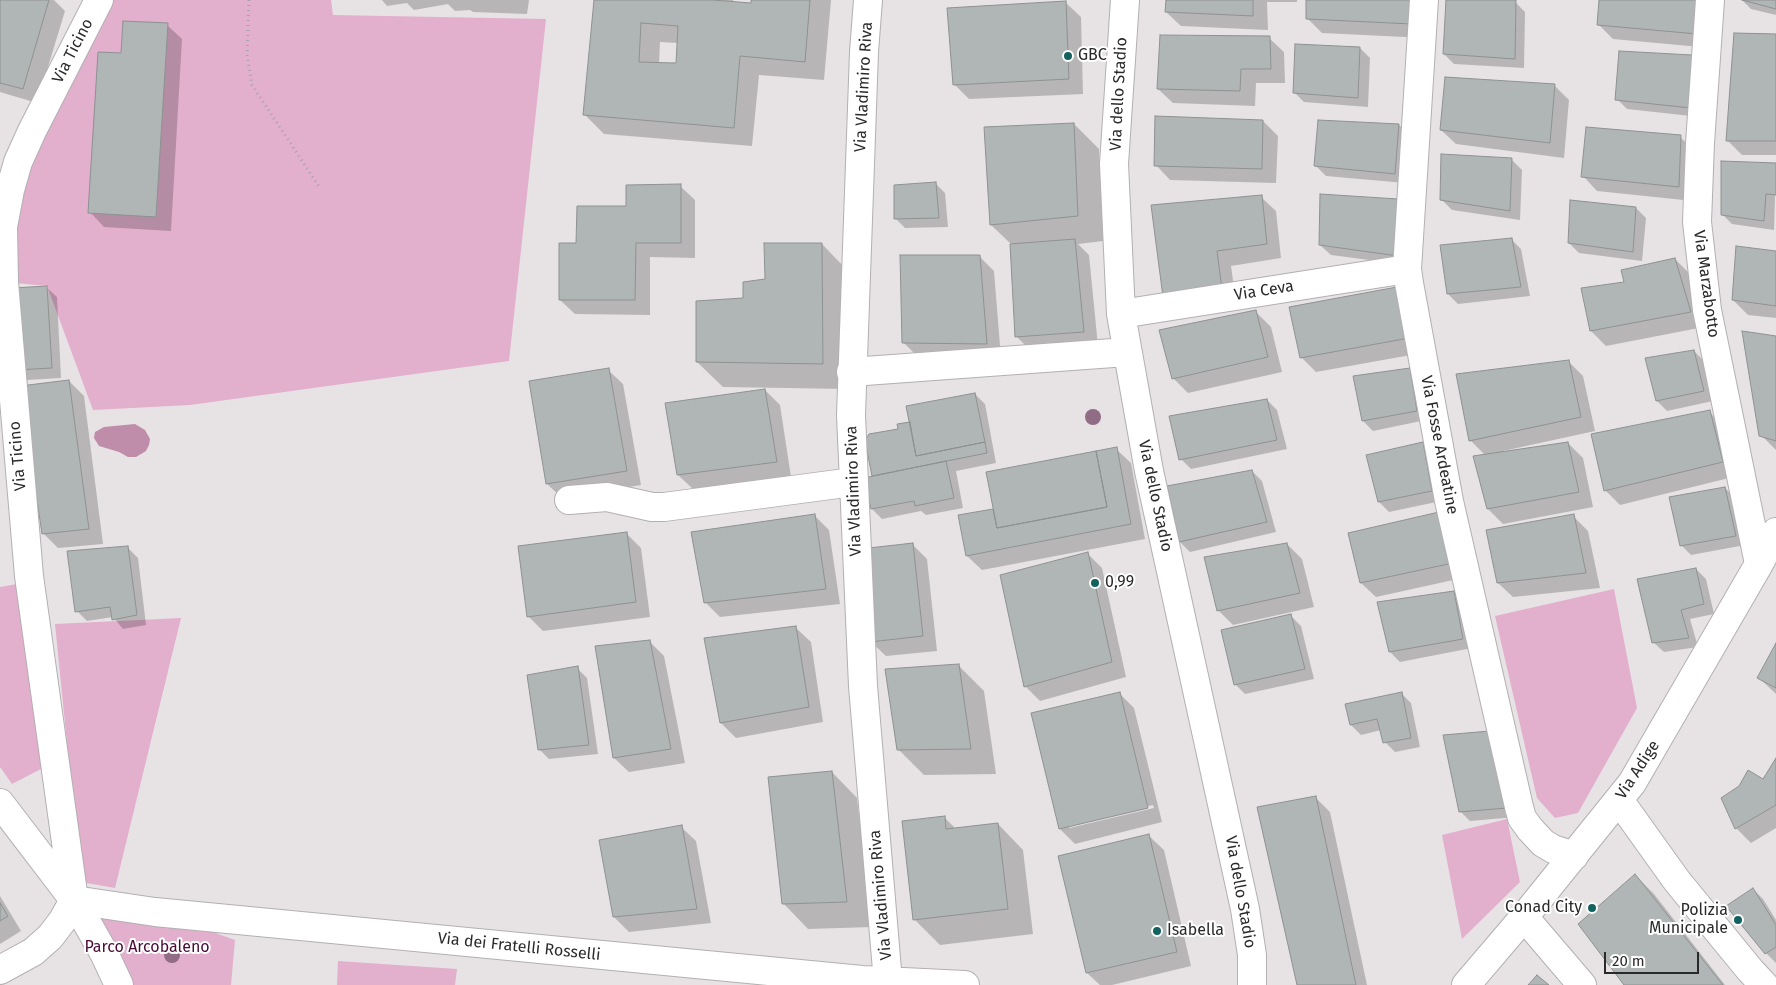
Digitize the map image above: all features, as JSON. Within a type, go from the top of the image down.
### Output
[{"type":"street","name":"Via Ticino","points":[[74,900],[29,576],[4,282],[3,227],[18,162],[99,0]]},
{"type":"street","name":"Via Vladimiro Riva","points":[[868,0],[851,372],[851,415],[863,686],[888,982]]},
{"type":"street","name":"Via dello Stadio","points":[[1124,0],[1114,164],[1122,314],[1127,352],[1149,471],[1246,909],[1252,955],[1252,985]]},
{"type":"street","name":"Via Fosse Ardeatine","points":[[1424,0],[1407,269],[1449,501],[1522,818],[1543,843],[1553,850],[1574,856]]},
{"type":"street","name":"Via Marzabotto","points":[[1710,0],[1700,143],[1697,222],[1708,310],[1759,564]]},
{"type":"street","name":"Via Ceva","points":[[1122,314],[1407,269]]},
{"type":"street","points":[[851,372],[1127,352]]},
{"type":"street","points":[[569,500],[607,498],[664,507],[853,482]]},
{"type":"street","name":"Via Adige","points":[[1466,985],[1574,856],[1641,769],[1776,532]]},
{"type":"street","points":[[1619,800],[1676,881],[1764,985]]},
{"type":"street","points":[[0,803],[74,900],[104,953],[119,985]]},
{"type":"street","points":[[0,970],[33,952],[50,937],[63,920],[74,900]]},
{"type":"street","name":"Via dei Fratelli Rosselli","points":[[74,900],[155,912],[888,982],[965,985]]},
{"type":"street","points":[[1524,917],[1582,985]]},
{"type":"path","points":[[250,0],[247,54],[252,85],[320,188]]},
{"type":"green space","points":[[109,0],[331,0],[333,15],[546,19],[509,361],[190,405],[93,410],[47,286],[4,282],[18,162]]},
{"type":"green space","points":[[17,584],[45,767],[12,784],[0,767],[0,587]]},
{"type":"green space","points":[[1614,589],[1637,708],[1578,813],[1555,818],[1537,798],[1495,616]]},
{"type":"green space","points":[[181,618],[115,888],[81,882],[55,624]]},
{"type":"green space","points":[[1507,819],[1520,882],[1462,939],[1442,835]]},
{"type":"green space","name":"Parco Arcobaleno","points":[[84,886],[235,940],[231,985],[120,985]]},
{"type":"green space","points":[[338,961],[457,969],[455,985],[337,985]]},
{"type":"shaded area","points":[[135,424],[145,430],[150,439],[146,451],[136,457],[128,457],[99,446],[94,438],[95,432],[104,427]]},
{"type":"building","points":[[0,0],[49,0],[23,89],[0,83]]},
{"type":"building","points":[[594,0],[713,0],[751,3],[751,0],[810,0],[805,62],[740,56],[734,128],[583,115]],"holes":[[[641,23],[678,26],[676,63],[639,62]]]},
{"type":"building","points":[[1166,0],[1253,0],[1253,16],[1165,12]]},
{"type":"building","points":[[1306,0],[1412,0],[1412,24],[1306,19]]},
{"type":"building","points":[[1446,0],[1516,0],[1515,59],[1443,54]]},
{"type":"building","points":[[1599,0],[1698,0],[1697,34],[1597,25]]},
{"type":"building","points":[[1742,0],[1776,0],[1776,9]]},
{"type":"building","points":[[1066,1],[1069,79],[953,85],[947,8]]},
{"type":"building","points":[[123,21],[168,23],[156,217],[88,213],[98,52],[121,53]]},
{"type":"building","points":[[1734,33],[1776,34],[1776,141],[1726,141]]},
{"type":"building","points":[[1160,35],[1270,36],[1271,69],[1241,69],[1240,91],[1157,89]]},
{"type":"building","points":[[1295,44],[1360,47],[1358,98],[1293,93]]},
{"type":"building","points":[[1619,51],[1692,55],[1691,108],[1615,100]]},
{"type":"building","points":[[1445,77],[1555,84],[1550,143],[1440,130]]},
{"type":"building","points":[[1155,116],[1263,120],[1262,169],[1154,166]]},
{"type":"building","points":[[1318,120],[1399,124],[1395,174],[1314,166]]},
{"type":"building","points":[[1074,123],[1078,216],[990,225],[984,127]]},
{"type":"building","points":[[1586,127],[1681,135],[1679,187],[1581,177]]},
{"type":"building","points":[[1441,154],[1512,158],[1510,211],[1440,200]]},
{"type":"building","points":[[1721,161],[1776,163],[1776,195],[1766,194],[1764,221],[1721,215]]},
{"type":"building","points":[[936,182],[939,218],[894,219],[894,185]]},
{"type":"building","points":[[681,184],[681,243],[636,243],[635,300],[559,300],[559,243],[576,243],[577,206],[626,206],[626,185]]},
{"type":"building","points":[[1320,194],[1398,199],[1398,256],[1319,245]]},
{"type":"building","points":[[1262,195],[1267,244],[1217,251],[1222,289],[1163,297],[1151,205]]},
{"type":"building","points":[[1570,200],[1636,207],[1633,252],[1568,243]]},
{"type":"building","points":[[1512,238],[1521,287],[1447,294],[1440,245]]},
{"type":"building","points":[[1075,239],[1084,332],[1015,337],[1010,244]]},
{"type":"building","points":[[764,243],[822,243],[823,364],[696,362],[696,301],[743,298],[743,282],[765,279]]},
{"type":"building","points":[[1736,246],[1776,251],[1776,306],[1732,300]]},
{"type":"building","points":[[900,255],[980,255],[987,344],[902,343]]},
{"type":"building","points":[[1675,258],[1691,312],[1590,331],[1581,288],[1624,282],[1621,270]]},
{"type":"building","points":[[47,286],[52,368],[16,370],[12,288]]},
{"type":"building","points":[[1397,287],[1409,338],[1300,358],[1289,307]]},
{"type":"building","points":[[1256,310],[1268,357],[1172,379],[1159,330]]},
{"type":"building","points":[[1742,331],[1776,336],[1776,441],[1759,436]]},
{"type":"building","points":[[1694,350],[1704,391],[1656,401],[1645,358]]},
{"type":"building","points":[[1569,360],[1581,417],[1469,441],[1456,374]]},
{"type":"building","points":[[609,368],[627,471],[546,484],[529,381]]},
{"type":"building","points":[[1410,368],[1417,411],[1362,421],[1353,376]]},
{"type":"building","points":[[69,380],[89,529],[42,534],[20,386]]},
{"type":"building","points":[[765,389],[777,462],[677,475],[665,403]]},
{"type":"building","points":[[975,393],[985,442],[916,456],[906,406]]},
{"type":"building","points":[[1267,399],[1277,440],[1179,460],[1169,416]]},
{"type":"building","points":[[1710,410],[1723,462],[1604,491],[1591,434]]},
{"type":"building","points":[[910,422],[916,456],[985,442],[987,453],[872,476],[865,440],[869,434],[898,429],[897,424]]},
{"type":"building","points":[[1423,442],[1432,491],[1378,502],[1366,455]]},
{"type":"building","points":[[1568,442],[1579,492],[1487,509],[1473,456]]},
{"type":"building","points":[[1117,447],[1131,524],[966,556],[958,515],[993,509],[997,528],[1107,507],[1096,451]]},
{"type":"building","points":[[1096,451],[1107,507],[997,528],[986,472]]},
{"type":"building","points":[[946,461],[954,498],[915,506],[914,501],[871,509],[864,478]]},
{"type":"building","points":[[1252,470],[1267,522],[1179,542],[1167,486]]},
{"type":"building","points":[[1725,487],[1736,536],[1680,546],[1669,497]]},
{"type":"building","points":[[1439,512],[1453,563],[1360,583],[1348,533]]},
{"type":"building","points":[[815,514],[826,589],[704,603],[691,532]]},
{"type":"building","points":[[1574,514],[1586,573],[1497,583],[1486,530]]},
{"type":"building","points":[[627,532],[636,602],[527,617],[518,546]]},
{"type":"building","points":[[913,543],[923,636],[870,642],[860,549]]},
{"type":"building","points":[[1287,543],[1300,593],[1217,611],[1204,557]]},
{"type":"building","points":[[128,546],[137,615],[112,620],[110,607],[75,612],[67,551]]},
{"type":"building","points":[[1088,552],[1112,662],[1024,687],[1000,575]]},
{"type":"building","points":[[1696,568],[1704,604],[1681,610],[1689,638],[1652,643],[1637,579]]},
{"type":"building","points":[[1454,591],[1463,639],[1389,652],[1377,602]]},
{"type":"building","points":[[1291,614],[1305,669],[1234,685],[1221,630]]},
{"type":"building","points":[[796,626],[809,707],[720,723],[704,638]]},
{"type":"building","points":[[650,640],[671,749],[613,758],[595,646]]},
{"type":"building","points":[[1776,643],[1776,688],[1757,678]]},
{"type":"building","points":[[959,664],[971,749],[897,750],[885,669]]},
{"type":"building","points":[[578,666],[589,745],[538,750],[527,675]]},
{"type":"building","points":[[1120,692],[1148,808],[1059,829],[1031,713]]},
{"type":"building","points":[[1402,692],[1411,738],[1383,743],[1377,719],[1350,725],[1345,704]]},
{"type":"building","points":[[1490,731],[1507,808],[1459,812],[1443,735]]},
{"type":"building","points":[[1776,758],[1776,805],[1735,829],[1721,798],[1739,786],[1748,770],[1763,779]]},
{"type":"building","points":[[832,771],[847,902],[782,904],[768,777]]},
{"type":"building","points":[[1316,796],[1356,985],[1297,985],[1257,807]]},
{"type":"building","points":[[945,816],[946,829],[998,823],[1008,909],[913,920],[902,821]]},
{"type":"building","points":[[682,825],[697,909],[613,917],[599,840]]},
{"type":"building","points":[[1149,834],[1177,952],[1086,973],[1058,856]]},
{"type":"building","points":[[1635,874],[1723,985],[1624,985],[1578,924]]},
{"type":"building","points":[[1753,888],[1776,925],[1776,947],[1765,954],[1726,906]]},
{"type":"building","points":[[0,903],[8,916],[0,921]]},
{"type":"building","points":[[1537,975],[1549,985],[1528,985]]},
{"type":"place","name":"GBC","points":[[1068,56]]},
{"type":"place","name":"0,99","points":[[1095,583]]},
{"type":"place","name":"Conad City","points":[[1592,908]]},
{"type":"place","name":"Polizia Municipale","points":[[1738,920]]},
{"type":"place","name":"Isabella","points":[[1157,931]]}]
